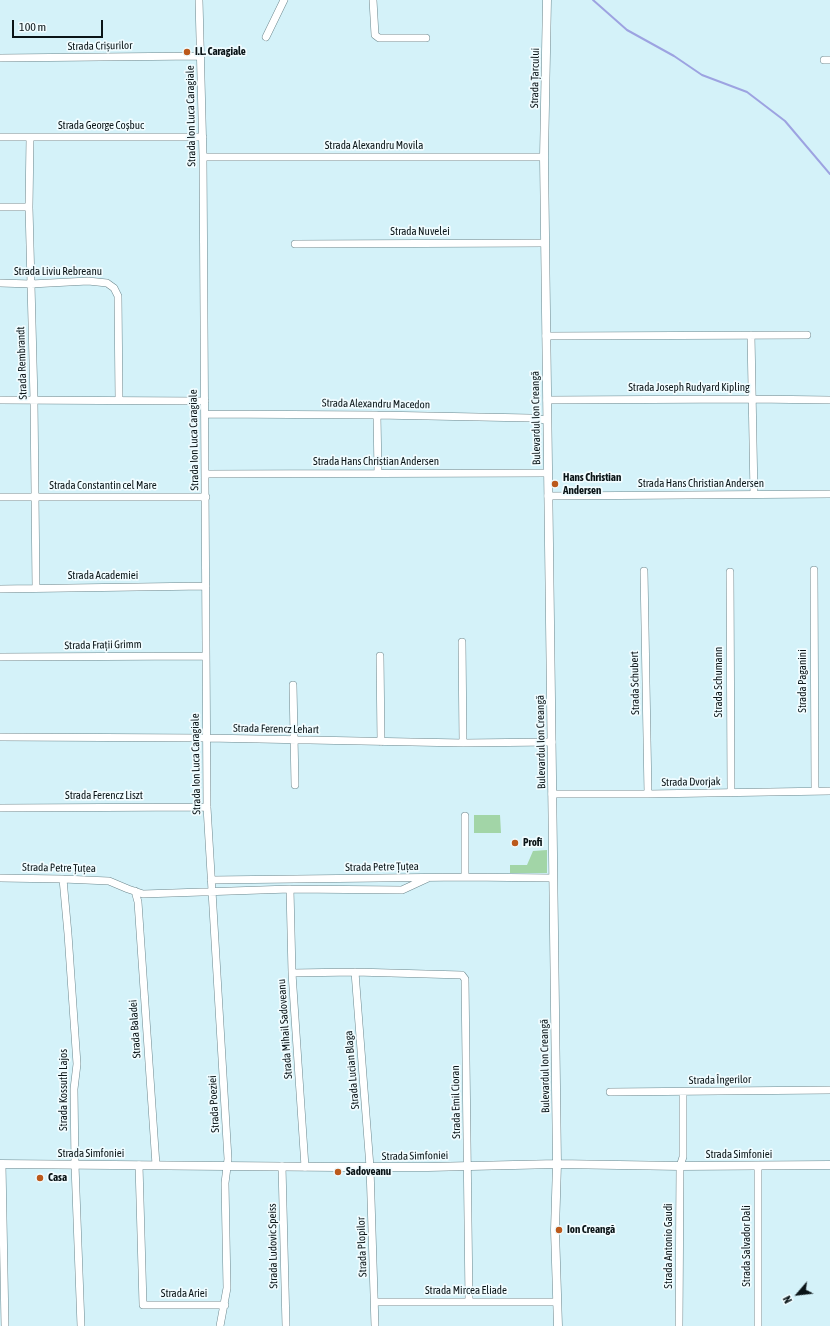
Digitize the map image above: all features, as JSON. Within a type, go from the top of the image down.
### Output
[{"type":"street","name":"Strada Ion Luca Caragiale","points":[[199,0],[203,137],[207,806],[211,880]]},
{"type":"street","points":[[266,37],[284,0]]},
{"type":"street","points":[[373,0],[375,35],[379,38],[426,38]]},
{"type":"street","name":"Strada Țarcului","points":[[544,157],[547,0]]},
{"type":"street","name":"Strada Crișurilor","points":[[0,58],[201,56]]},
{"type":"street","name":"Strada George Coșbuc","points":[[0,138],[203,137]]},
{"type":"street","name":"Strada Rembrandt","points":[[30,138],[29,207],[34,400],[36,588]]},
{"type":"street","name":"Strada Alexandru Movila","points":[[203,157],[544,157]]},
{"type":"street","name":"Bulevardul Ion Creangă","points":[[544,157],[557,1164],[555,1230],[558,1326]]},
{"type":"street","points":[[0,207],[29,207]]},
{"type":"street","name":"Strada Nuvelei","points":[[294,244],[545,243]]},
{"type":"street","name":"Strada Liviu Rebreanu","points":[[0,283],[31,284],[88,282],[107,283],[114,288],[118,296],[119,400]]},
{"type":"street","points":[[751,335],[754,495]]},
{"type":"street","points":[[546,336],[807,335]]},
{"type":"street","points":[[0,400],[205,400]]},
{"type":"street","name":"Strada Joseph Rudyard Kipling","points":[[547,400],[830,400]]},
{"type":"street","name":"Strada Alexandru Macedon","points":[[205,414],[377,415],[530,418],[547,420]]},
{"type":"street","points":[[377,415],[378,473]]},
{"type":"street","name":"Strada Hans Christian Andersen","points":[[205,474],[548,473]]},
{"type":"street","name":"Strada Hans Christian Andersen","points":[[548,496],[830,494]]},
{"type":"street","name":"Strada Constantin cel Mare","points":[[0,497],[206,496]]},
{"type":"street","name":"Strada Paganini","points":[[814,570],[815,791]]},
{"type":"street","name":"Strada Schubert","points":[[644,571],[648,794]]},
{"type":"street","name":"Strada Schumann","points":[[730,572],[731,793]]},
{"type":"street","name":"Strada Academiei","points":[[0,589],[206,586]]},
{"type":"street","points":[[462,642],[463,743]]},
{"type":"street","name":"Strada Frații Grimm","points":[[0,657],[206,656]]},
{"type":"street","points":[[380,656],[381,742]]},
{"type":"street","points":[[293,685],[295,785]]},
{"type":"street","name":"Strada Ferencz Lehart","points":[[0,737],[207,738],[463,743],[552,742]]},
{"type":"street","name":"Strada Dvorjak","points":[[552,794],[830,791]]},
{"type":"street","name":"Strada Ferencz Liszt","points":[[0,808],[207,806]]},
{"type":"street","points":[[465,816],[465,877]]},
{"type":"street","name":"Strada Petre Țuțea","points":[[211,880],[465,877],[553,878]]},
{"type":"street","name":"Strada Petre Țuțea","points":[[0,878],[110,881],[143,894],[293,890],[402,890],[428,878]]},
{"type":"street","name":"Strada Kossuth Lajos","points":[[63,879],[77,1064],[74,1089],[80,1326]]},
{"type":"street","name":"Strada Mihail Sadoveanu","points":[[297,879],[293,890],[292,973],[305,1167]]},
{"type":"street","name":"Strada Poeziei","points":[[211,880],[228,1159],[225,1183],[227,1288],[225,1305],[220,1319],[220,1326]]},
{"type":"street","name":"Strada Baladei","points":[[135,891],[138,902],[156,1165]]},
{"type":"street","points":[[292,973],[355,972]]},
{"type":"street","name":"Strada Emil Cioran","points":[[355,972],[462,975],[465,979],[469,1301]]},
{"type":"street","name":"Strada Lucian Blaga","points":[[355,972],[370,1167]]},
{"type":"street","name":"Strada Îngerilor","points":[[610,1092],[830,1090]]},
{"type":"street","name":"Strada Antonio Gaudi","points":[[680,1326],[680,1166],[683,1157],[683,1092]]},
{"type":"street","points":[[1,1164],[5,1326]]},
{"type":"street","name":"Strada Simfoniei","points":[[1,1164],[226,1167],[370,1167],[557,1164],[680,1166],[830,1165]]},
{"type":"street","name":"Strada Ariei","points":[[140,1165],[143,1305],[225,1305]]},
{"type":"street","name":"Strada Ludovic Speiss","points":[[282,1166],[286,1326]]},
{"type":"street","name":"Strada Salvador Dali","points":[[758,1166],[758,1326]]},
{"type":"street","name":"Strada Plopilor","points":[[370,1167],[376,1326]]},
{"type":"street","name":"Strada Mircea Eliade","points":[[375,1302],[557,1302]]},
{"type":"green space","points":[[474,815],[500,815],[501,833],[474,833]]},
{"type":"green space","points":[[547,850],[547,873],[510,873],[510,865],[527,865],[533,851]]},
{"type":"waterway","points":[[593,0],[627,30],[674,56],[702,75],[747,92],[785,121],[830,174]]},
{"type":"place","name":"I.L. Caragiale","points":[[187,52]]},
{"type":"place","name":"Hans Christian Andersen","points":[[555,484]]},
{"type":"place","name":"Profi","points":[[515,843]]},
{"type":"place","name":"Sadoveanu","points":[[338,1172]]},
{"type":"place","name":"Casa","points":[[40,1178]]},
{"type":"place","name":"Ion Creangă","points":[[559,1230]]}]
